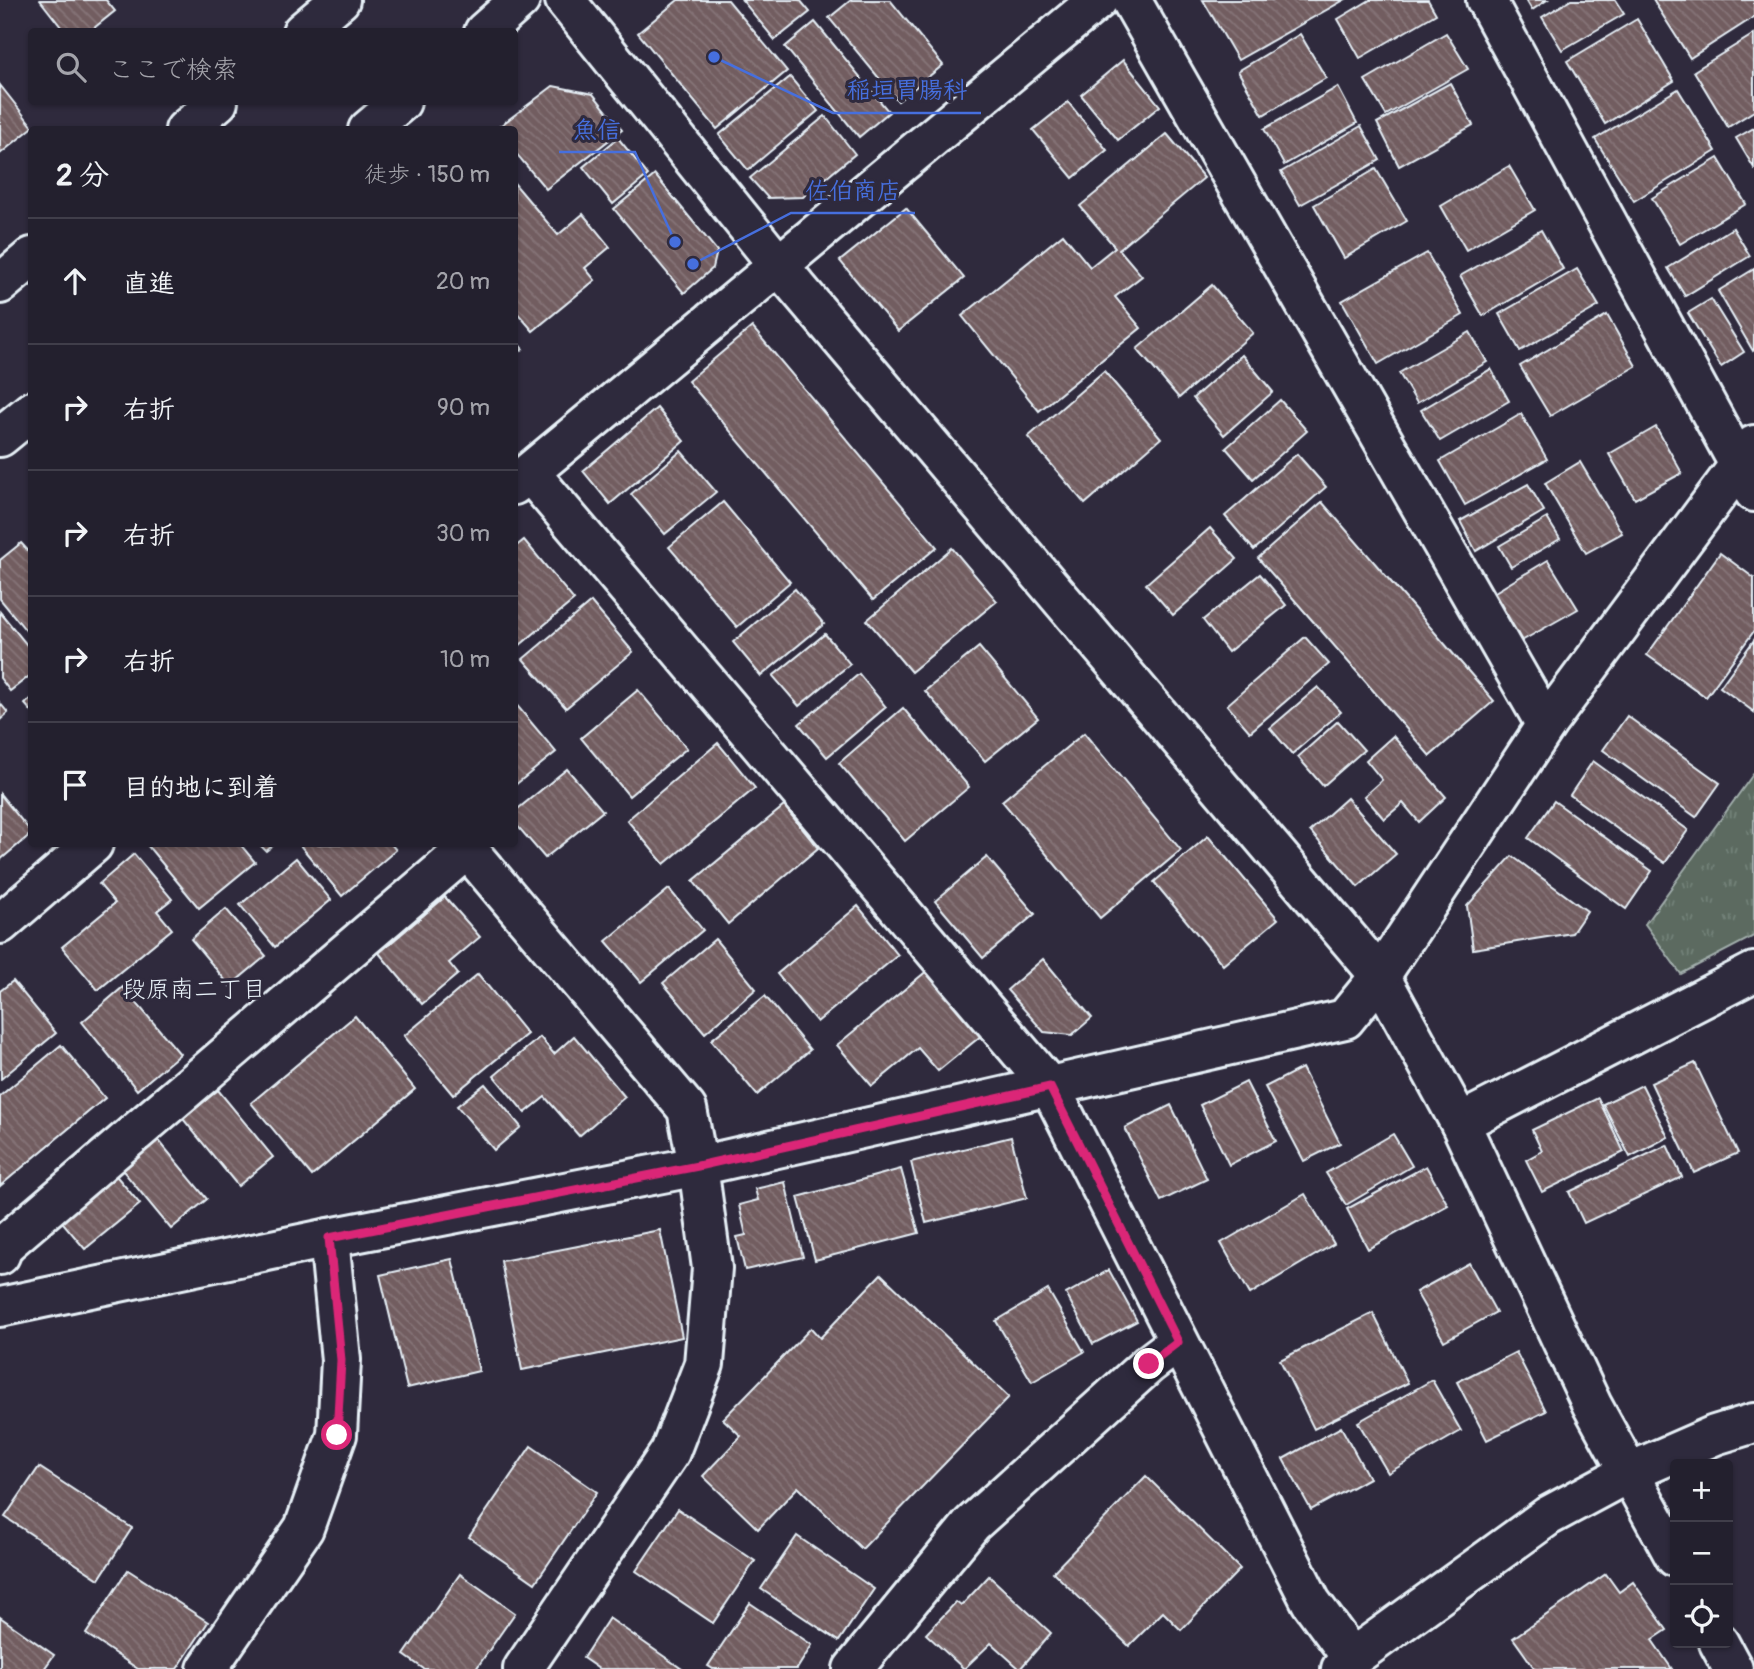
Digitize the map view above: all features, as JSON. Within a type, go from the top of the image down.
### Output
[{"type":"street","points":[[307,28],[340,0]]},
{"type":"street","points":[[488,28],[520,0]]},
{"type":"street","points":[[565,0],[779,266],[1380,976],[1460,1123],[1592,1405],[1670,1548]]},
{"type":"street","points":[[1098,0],[522,479],[1050,1087],[1311,1602],[1346,1663],[1548,1516],[1628,1473],[1715,1435],[1754,1423]]},
{"type":"street","points":[[1131,0],[1546,726]]},
{"type":"street","points":[[0,1307],[329,1238],[698,1166],[1345,1019],[1380,976],[1546,726],[1749,467],[1486,0]]},
{"type":"street","points":[[190,126],[214,105]]},
{"type":"street","points":[[373,126],[397,105]]},
{"type":"street","points":[[0,284],[28,260]]},
{"type":"street","points":[[0,437],[28,414]]},
{"type":"street","points":[[0,924],[90,847]]},
{"type":"street","points":[[0,1255],[4,1245],[464,847]]},
{"type":"street","points":[[466,847],[687,1109],[712,1268],[705,1364],[670,1452],[523,1669]]},
{"type":"street","points":[[1460,1123],[1754,972]]},
{"type":"street","points":[[207,1669],[304,1528],[337,1435],[341,1360],[329,1238]]},
{"type":"street","points":[[853,1669],[972,1524],[1149,1364],[1178,1342]]},
{"type":"street","points":[[1722,1648],[1733,1669]]},
{"type":"green space","points":[[1754,773],[1754,936],[1681,974],[1645,924]]},
{"type":"building","points":[[40,0],[106,0],[115,11],[94,28],[62,28]]},
{"type":"building","points":[[678,0],[728,0],[787,71],[717,129],[638,33]]},
{"type":"building","points":[[742,0],[800,0],[810,12],[775,40]]},
{"type":"building","points":[[851,0],[890,0],[943,65],[898,101],[829,18]]},
{"type":"building","points":[[1203,0],[1344,0],[1238,60]]},
{"type":"building","points":[[1370,0],[1428,0],[1436,14],[1360,58],[1338,19]]},
{"type":"building","points":[[1526,0],[1547,0],[1532,10]]},
{"type":"building","points":[[1571,0],[1615,0],[1624,14],[1562,50],[1542,17]]},
{"type":"building","points":[[1653,0],[1754,0],[1754,17],[1690,58]]},
{"type":"building","points":[[1637,19],[1674,81],[1605,124],[1567,61]]},
{"type":"building","points":[[815,22],[889,112],[859,137],[785,47]]},
{"type":"building","points":[[1446,33],[1468,69],[1386,115],[1365,80]]},
{"type":"building","points":[[1300,34],[1326,78],[1263,115],[1238,71]]},
{"type":"building","points":[[1754,34],[1754,111],[1728,127],[1694,71]]},
{"type":"building","points":[[1123,60],[1160,106],[1118,140],[1081,95]]},
{"type":"building","points":[[790,77],[818,111],[748,170],[719,135]]},
{"type":"building","points":[[1450,83],[1473,125],[1399,166],[1377,123]]},
{"type":"building","points":[[0,85],[32,126],[28,126],[28,131],[0,154]]},
{"type":"building","points":[[553,86],[593,94],[622,130],[546,189],[518,156],[518,126],[500,126]]},
{"type":"building","points":[[1338,87],[1357,123],[1284,165],[1264,129]]},
{"type":"building","points":[[1678,89],[1716,151],[1634,201],[1595,139]]},
{"type":"building","points":[[1068,102],[1107,150],[1073,178],[1033,130]]},
{"type":"building","points":[[825,116],[855,154],[803,197],[768,198],[750,178]]},
{"type":"building","points":[[1361,126],[1380,160],[1300,205],[1281,172]]},
{"type":"building","points":[[1754,128],[1754,168],[1736,138]]},
{"type":"building","points":[[1167,134],[1204,178],[1119,249],[1142,276],[1115,297],[1141,328],[1039,411],[962,316],[1063,234],[1090,267],[1115,247],[1080,206]]},
{"type":"building","points":[[618,138],[648,175],[613,204],[583,167]]},
{"type":"building","points":[[1718,158],[1746,204],[1680,244],[1652,198]]},
{"type":"building","points":[[1509,166],[1535,210],[1466,250],[1441,206]]},
{"type":"building","points":[[1376,169],[1407,221],[1344,258],[1314,205]]},
{"type":"building","points":[[655,175],[717,251],[713,268],[684,293],[614,209]]},
{"type":"building","points":[[518,188],[558,235],[583,214],[610,247],[585,268],[595,280],[533,331],[518,314]]},
{"type":"building","points":[[906,208],[964,278],[898,331],[840,261]]},
{"type":"building","points":[[1733,228],[1750,256],[1685,296],[1668,268]]},
{"type":"building","points":[[1541,230],[1563,269],[1483,316],[1460,276]]},
{"type":"building","points":[[1427,253],[1463,315],[1378,364],[1342,301]]},
{"type":"building","points":[[1577,269],[1599,306],[1520,351],[1499,314]]},
{"type":"building","points":[[1754,269],[1754,350],[1753,351],[1718,291]]},
{"type":"building","points":[[1212,285],[1253,333],[1179,398],[1137,349]]},
{"type":"building","points":[[1711,299],[1744,352],[1721,367],[1688,313]]},
{"type":"building","points":[[1607,315],[1636,366],[1550,416],[1520,366]]},
{"type":"building","points":[[752,327],[937,547],[873,600],[688,381]]},
{"type":"building","points":[[1470,332],[1487,362],[1417,403],[1399,373]]},
{"type":"building","points":[[1242,355],[1273,392],[1224,435],[1193,398]]},
{"type":"building","points":[[1491,369],[1509,401],[1440,441],[1421,410]]},
{"type":"building","points":[[1104,371],[1161,438],[1085,504],[1028,437]]},
{"type":"building","points":[[1280,400],[1307,431],[1253,479],[1226,448]]},
{"type":"building","points":[[657,408],[684,441],[610,504],[583,471]]},
{"type":"building","points":[[1521,414],[1547,459],[1465,505],[1440,461]]},
{"type":"building","points":[[1656,427],[1682,473],[1635,499],[1609,454]]},
{"type":"building","points":[[681,451],[716,492],[665,534],[631,494]]},
{"type":"building","points":[[1297,454],[1326,487],[1254,550],[1225,516]]},
{"type":"building","points":[[1580,462],[1622,533],[1586,553],[1545,483]]},
{"type":"building","points":[[1528,484],[1544,511],[1476,551],[1460,521]]},
{"type":"building","points":[[723,502],[790,582],[737,627],[669,547]]},
{"type":"building","points":[[1322,502],[1494,701],[1430,756],[1258,558]]},
{"type":"building","points":[[1547,518],[1560,539],[1511,567],[1499,546]]},
{"type":"building","points":[[1210,528],[1237,559],[1173,615],[1146,584]]},
{"type":"building","points":[[524,540],[574,600],[518,647],[518,545]]},
{"type":"building","points":[[21,543],[28,551],[28,633],[0,599],[0,560]]},
{"type":"building","points":[[952,548],[997,601],[911,672],[867,620]]},
{"type":"building","points":[[1720,553],[1754,578],[1754,631],[1706,697],[1647,655]]},
{"type":"building","points":[[1548,560],[1578,609],[1518,643],[1490,595]]},
{"type":"building","points":[[1260,574],[1286,605],[1228,652],[1203,620]]},
{"type":"building","points":[[795,589],[824,624],[761,676],[733,642]]},
{"type":"building","points":[[591,602],[633,652],[566,708],[523,659]]},
{"type":"building","points":[[0,612],[28,646],[28,677],[10,691],[0,678]]},
{"type":"building","points":[[825,634],[850,664],[799,706],[773,676]]},
{"type":"building","points":[[1305,637],[1329,664],[1250,732],[1227,705]]},
{"type":"building","points":[[1754,640],[1754,712],[1720,687]]},
{"type":"building","points":[[979,647],[1038,718],[985,761],[925,691]]},
{"type":"building","points":[[859,674],[886,707],[827,757],[799,724]]},
{"type":"building","points":[[1318,687],[1341,712],[1292,754],[1270,728]]},
{"type":"building","points":[[638,690],[687,748],[629,796],[581,738]]},
{"type":"building","points":[[0,703],[8,713],[0,720]]},
{"type":"building","points":[[518,707],[556,752],[518,783]]},
{"type":"building","points":[[903,708],[969,787],[905,841],[839,763]]},
{"type":"building","points":[[1627,716],[1720,783],[1696,817],[1603,750]]},
{"type":"building","points":[[1338,721],[1364,750],[1323,786],[1298,757]]},
{"type":"building","points":[[1084,733],[1181,850],[1100,918],[1002,801]]},
{"type":"building","points":[[1393,736],[1446,797],[1419,822],[1403,803],[1384,819],[1364,796],[1382,780],[1366,760]]},
{"type":"building","points":[[718,743],[755,788],[664,864],[627,820]]},
{"type":"building","points":[[1593,761],[1688,830],[1665,863],[1570,795]]},
{"type":"building","points":[[567,769],[603,811],[545,858],[518,827],[518,809]]},
{"type":"building","points":[[0,794],[28,828],[28,836],[0,860]]},
{"type":"building","points":[[1347,798],[1396,854],[1358,887],[1310,831]]},
{"type":"building","points":[[1554,801],[1652,871],[1626,909],[1528,838]]},
{"type":"building","points":[[784,806],[818,848],[728,924],[693,881]]},
{"type":"building","points":[[1208,836],[1278,919],[1223,965],[1154,882]]},
{"type":"building","points":[[149,847],[242,847],[255,862],[199,908]]},
{"type":"building","points":[[301,847],[394,847],[396,850],[342,896]]},
{"type":"building","points":[[134,854],[172,899],[157,911],[172,929],[98,990],[62,947],[115,903],[99,884]]},
{"type":"building","points":[[1512,856],[1587,911],[1572,933],[1473,949],[1467,906]]},
{"type":"building","points":[[987,857],[1035,914],[983,958],[935,901]]},
{"type":"building","points":[[296,858],[331,900],[275,947],[240,905]]},
{"type":"building","points":[[669,889],[703,930],[641,982],[606,941]]},
{"type":"building","points":[[445,897],[480,937],[449,963],[458,974],[422,1004],[379,953]]},
{"type":"building","points":[[858,906],[898,955],[817,1022],[777,974]]},
{"type":"building","points":[[226,909],[266,956],[230,986],[191,939]]},
{"type":"building","points":[[715,939],[756,989],[705,1033],[663,983]]},
{"type":"building","points":[[1043,959],[1092,1018],[1072,1035],[1044,1032],[1007,990]]},
{"type":"building","points":[[928,970],[982,1035],[938,1071],[918,1048],[872,1086],[837,1045]]},
{"type":"building","points":[[478,974],[527,1034],[453,1095],[404,1036]]},
{"type":"building","points":[[13,981],[56,1033],[1,1079],[0,991]]},
{"type":"building","points":[[123,987],[180,1054],[137,1090],[82,1022]]},
{"type":"building","points":[[765,996],[810,1050],[757,1095],[711,1040]]},
{"type":"building","points":[[355,1016],[415,1089],[312,1176],[251,1103]]},
{"type":"building","points":[[574,1036],[625,1097],[579,1136],[545,1097],[525,1113],[494,1076],[540,1037],[554,1054]]},
{"type":"building","points":[[61,1045],[105,1098],[0,1186],[0,1096]]},
{"type":"building","points":[[1695,1063],[1738,1153],[1694,1173],[1651,1083]]},
{"type":"building","points":[[1302,1068],[1340,1143],[1304,1161],[1265,1087]]},
{"type":"building","points":[[1246,1082],[1276,1141],[1229,1165],[1200,1105]]},
{"type":"building","points":[[485,1084],[521,1127],[494,1150],[457,1106]]},
{"type":"building","points":[[1642,1085],[1668,1137],[1630,1157],[1603,1104]]},
{"type":"building","points":[[218,1090],[273,1157],[238,1186],[183,1119]]},
{"type":"building","points":[[1598,1098],[1624,1152],[1542,1192],[1526,1160],[1542,1151],[1532,1130]]},
{"type":"building","points":[[1171,1105],[1207,1179],[1161,1201],[1125,1128]]},
{"type":"building","points":[[1393,1134],[1412,1166],[1346,1205],[1326,1173]]},
{"type":"building","points":[[155,1136],[207,1199],[171,1229],[119,1166]]},
{"type":"building","points":[[1011,1137],[1027,1198],[926,1223],[911,1162]]},
{"type":"building","points":[[1667,1145],[1682,1177],[1584,1223],[1569,1192]]},
{"type":"building","points":[[1426,1166],[1448,1205],[1368,1249],[1347,1209]]},
{"type":"building","points":[[901,1169],[919,1233],[815,1260],[798,1197]]},
{"type":"building","points":[[113,1172],[140,1204],[85,1249],[58,1217]]},
{"type":"building","points":[[785,1182],[803,1257],[745,1270],[737,1237],[746,1235],[739,1205],[758,1200],[755,1189]]},
{"type":"building","points":[[1305,1194],[1334,1244],[1250,1294],[1221,1243]]},
{"type":"building","points":[[660,1230],[682,1337],[522,1370],[501,1261]]},
{"type":"building","points":[[452,1259],[479,1371],[407,1388],[380,1275]]},
{"type":"building","points":[[1469,1263],[1496,1312],[1444,1341],[1416,1292]]},
{"type":"building","points":[[1109,1270],[1137,1321],[1093,1344],[1066,1294]]},
{"type":"building","points":[[881,1274],[1009,1397],[862,1549],[798,1487],[758,1529],[703,1476],[741,1436],[723,1419],[811,1328],[820,1338]]},
{"type":"building","points":[[1048,1290],[1084,1352],[1032,1382],[996,1321]]},
{"type":"building","points":[[1373,1313],[1408,1383],[1314,1429],[1280,1360]]},
{"type":"building","points":[[1516,1352],[1546,1411],[1487,1440],[1457,1382]]},
{"type":"building","points":[[1432,1380],[1461,1431],[1388,1473],[1358,1422]]},
{"type":"building","points":[[1341,1427],[1369,1478],[1311,1510],[1283,1459]]},
{"type":"building","points":[[531,1446],[597,1492],[535,1583],[469,1537]]},
{"type":"building","points":[[39,1467],[132,1528],[99,1579],[5,1517]]},
{"type":"building","points":[[1146,1476],[1240,1569],[1181,1630],[1163,1612],[1129,1646],[1053,1572]]},
{"type":"building","points":[[678,1509],[755,1561],[713,1623],[636,1571]]},
{"type":"building","points":[[797,1536],[874,1589],[839,1641],[761,1589]]},
{"type":"building","points":[[128,1570],[208,1622],[177,1669],[138,1669],[86,1634]]},
{"type":"building","points":[[460,1574],[515,1613],[476,1669],[424,1669],[404,1655]]},
{"type":"building","points":[[1606,1574],[1619,1592],[1633,1582],[1667,1630],[1652,1640],[1672,1669],[1535,1669],[1513,1638]]},
{"type":"building","points":[[989,1576],[1051,1633],[1020,1669],[991,1643],[964,1669],[926,1634],[956,1602],[961,1606]]},
{"type":"building","points":[[750,1603],[812,1645],[797,1669],[713,1669],[708,1666]]},
{"type":"building","points":[[0,1617],[54,1655],[44,1669],[0,1669]]},
{"type":"building","points":[[609,1618],[682,1669],[599,1669],[583,1658]]},
{"type":"place","name":"稲垣胃腸科","points":[[714,57]]},
{"type":"place","name":"魚信","points":[[675,242]]},
{"type":"place","name":"佐伯商店","points":[[693,264]]},
{"type":"district","name":"段原南二丁目","points":[[194,989]]},
{"type":"route","points":[[337,1435],[341,1360],[329,1238],[698,1166],[1050,1087],[1178,1342],[1149,1364]]}]
